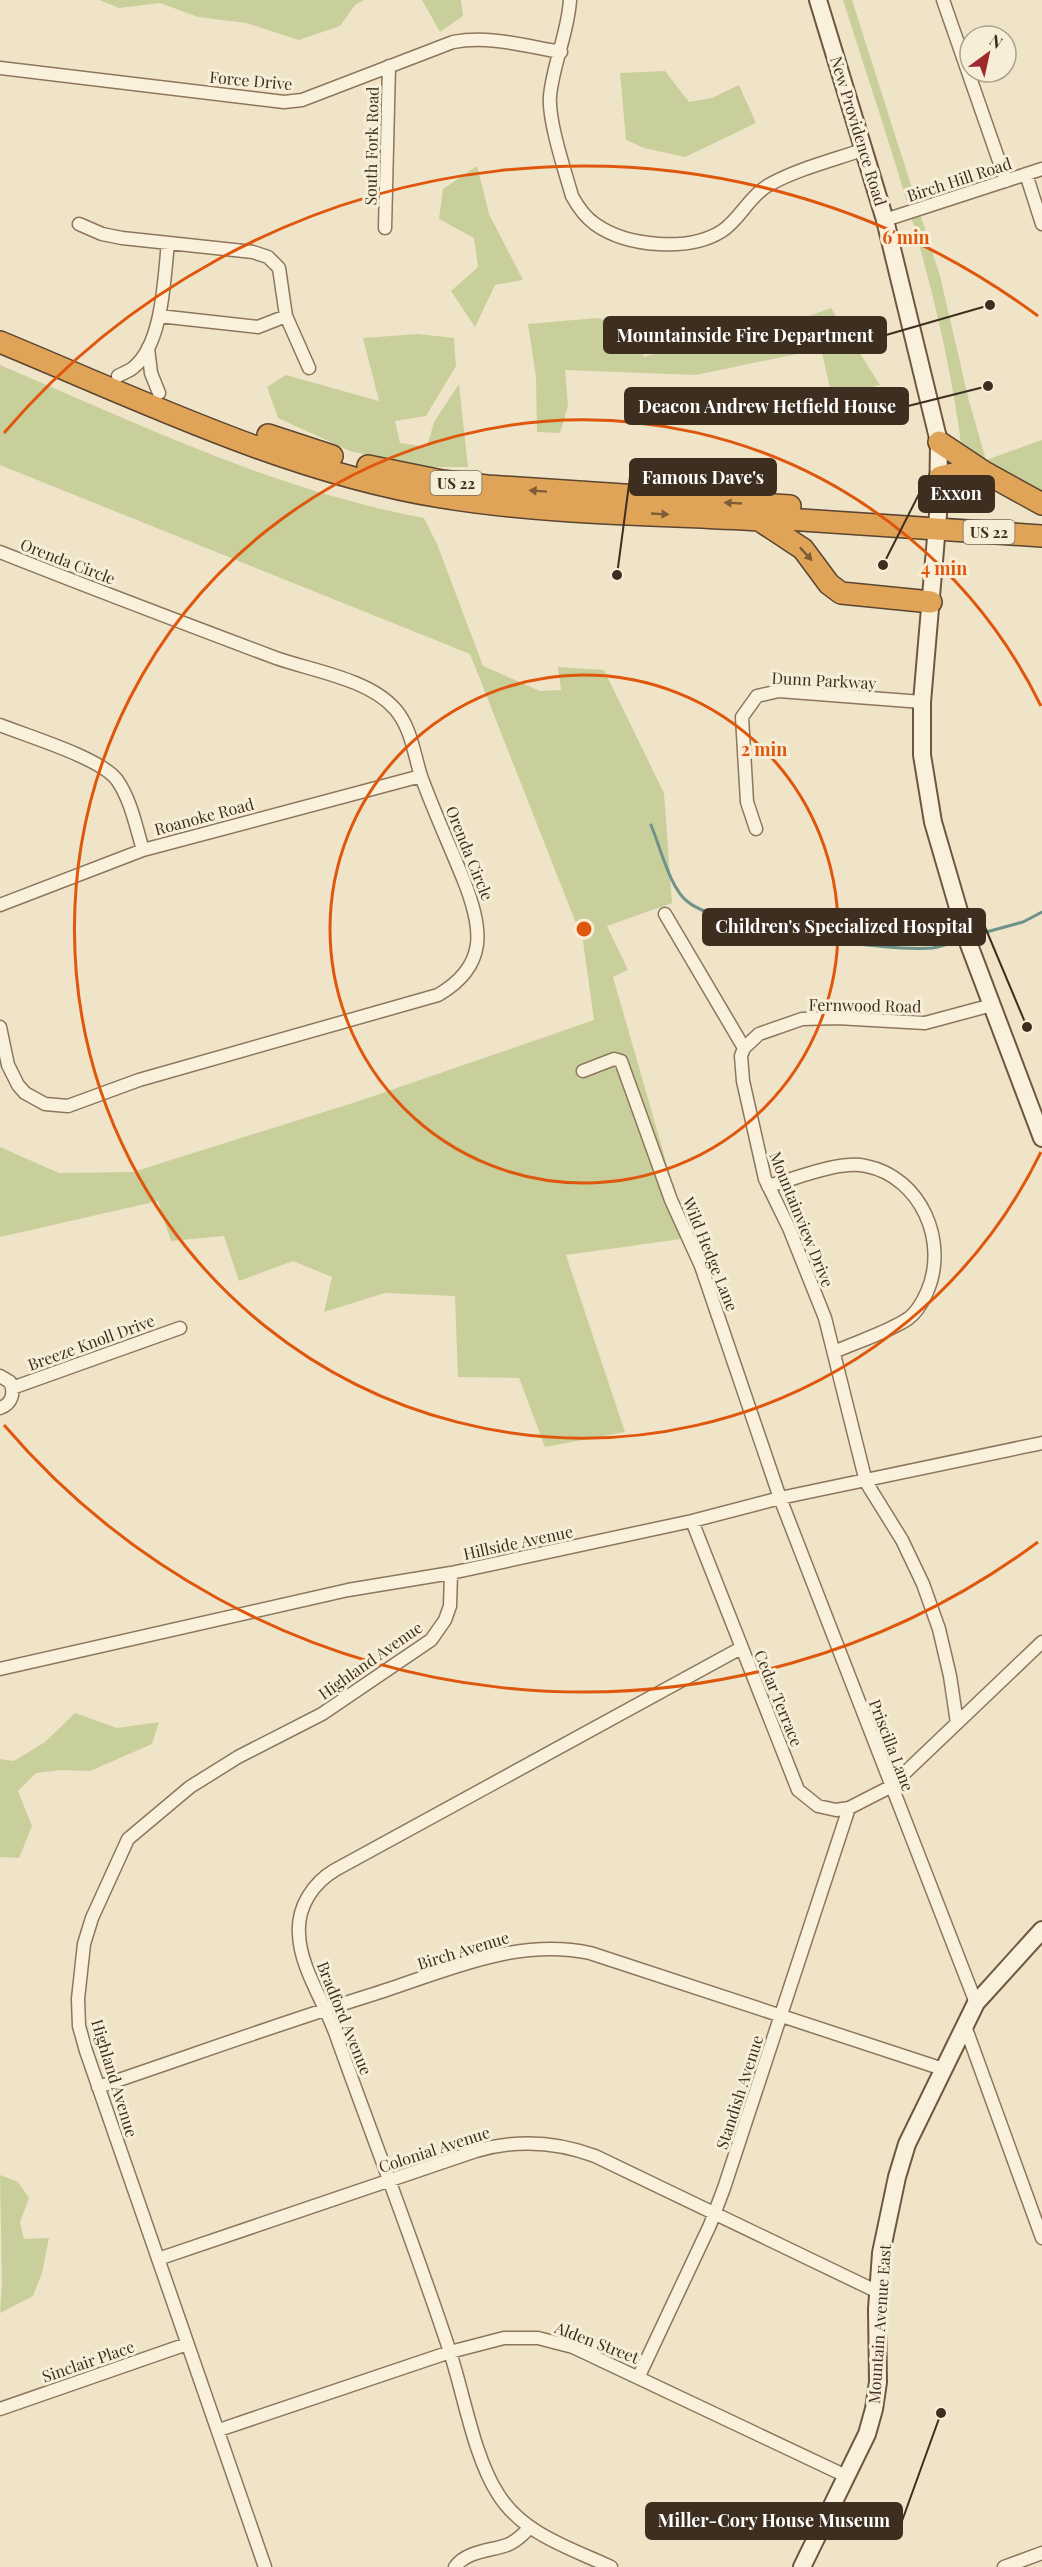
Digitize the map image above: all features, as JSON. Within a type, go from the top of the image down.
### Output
[{"type":"highway","name":"US 22","points":[[0,328],[159,393],[322,453],[442,481],[937,521],[1042,536]]},
{"type":"highway","name":"US 22","points":[[0,342],[295,460],[361,479],[440,497],[520,507],[759,520],[772,518],[1042,523]]},
{"type":"highway","points":[[939,442],[984,472],[1042,504]]},
{"type":"highway","points":[[940,477],[972,470],[984,472]]},
{"type":"highway","points":[[759,520],[803,549],[829,584],[841,593],[931,602]]},
{"type":"street","points":[[570,0],[550,100],[572,196],[583,213],[598,226],[611,232],[674,246],[700,242],[735,221],[753,198],[766,187],[865,149]]},
{"type":"street","name":"New Providence Road","points":[[818,0],[885,220],[939,442],[940,477],[922,702],[922,755],[933,822],[958,913],[1042,1138]]},
{"type":"street","points":[[943,0],[1006,181]]},
{"type":"street","name":"Force Drive","points":[[0,68],[284,102],[302,100],[389,66],[468,39],[484,39],[561,52]]},
{"type":"street","name":"South Fork Road","points":[[385,228],[389,66]]},
{"type":"street","name":"Birch Hill Road","points":[[885,220],[1042,169]]},
{"type":"street","points":[[1026,174],[1042,225]]},
{"type":"street","points":[[79,224],[102,234],[253,252],[268,257],[279,268],[286,316],[309,368]]},
{"type":"street","points":[[118,376],[134,367],[148,348],[159,316],[168,243]]},
{"type":"street","points":[[159,316],[258,327],[286,316]]},
{"type":"street","points":[[148,348],[151,373],[159,393]]},
{"type":"street","name":"Orenda Circle","points":[[0,552],[278,658],[372,690],[385,699],[400,716],[421,776],[477,917],[478,939],[473,960],[461,978],[445,991],[139,1080],[68,1106],[45,1104],[25,1093],[18,1085],[8,1065],[0,1027]]},
{"type":"street","name":"Dunn Parkway","points":[[756,829],[747,802],[742,717],[757,696],[779,691],[922,702]]},
{"type":"street","points":[[0,725],[90,761],[108,771],[115,778],[126,799],[143,850]]},
{"type":"street","name":"Roanoke Road","points":[[0,905],[143,850],[421,776]]},
{"type":"street","points":[[665,914],[744,1048]]},
{"type":"street","name":"Fernwood Road","points":[[744,1048],[759,1034],[802,1019],[837,1018],[926,1023],[992,1005]]},
{"type":"street","name":"Mountainview Drive","points":[[744,1048],[741,1056],[743,1081],[756,1149],[768,1186],[789,1228],[825,1318],[866,1482],[902,1540],[923,1584],[946,1657],[957,1724]]},
{"type":"street","name":"Wild Hedge Lane","points":[[583,1071],[614,1059],[621,1061],[671,1200],[701,1266],[780,1498]]},
{"type":"street","points":[[768,1186],[848,1164],[865,1166],[897,1180],[911,1191],[925,1214],[933,1241],[935,1259],[932,1278],[921,1303],[909,1318],[834,1352]]},
{"type":"street","name":"Breeze Knoll Drive","points":[[12,1388],[180,1328]]},
{"type":"street","name":"Breeze Knoll Drive","points":[[0,1376],[6,1378],[12,1388],[12,1399],[0,1408]]},
{"type":"street","name":"Hillside Avenue","points":[[0,1669],[348,1590],[451,1573],[692,1521],[780,1498],[866,1482],[1042,1443]]},
{"type":"street","name":"Priscilla Lane","points":[[780,1498],[890,1787],[976,2003]]},
{"type":"street","name":"Cedar Terrace","points":[[692,1521],[798,1790],[811,1802],[827,1809],[849,1808]]},
{"type":"street","name":"Highland Avenue","points":[[265,2567],[98,2088],[79,2026],[80,1971],[92,1918],[128,1839],[190,1787],[238,1757],[322,1714],[431,1640],[445,1620],[450,1606],[451,1573]]},
{"type":"street","points":[[849,1808],[890,1787],[1042,1642]]},
{"type":"street","name":"Bradford Avenue","points":[[611,2567],[530,2527],[507,2506],[489,2478],[450,2352],[327,2009],[304,1959],[298,1932],[305,1902],[317,1884],[328,1874],[741,1648]]},
{"type":"street","name":"Standish Avenue","points":[[639,2376],[715,2214],[849,1808]]},
{"type":"street","name":"Mountain Avenue East","points":[[802,2567],[867,2434],[874,2409],[878,2382],[878,2292],[881,2253],[897,2177],[907,2144],[976,2003],[1042,1930]]},
{"type":"street","name":"Birch Avenue","points":[[98,2088],[327,2009],[499,1954],[519,1950],[555,1948],[590,1953],[943,2069]]},
{"type":"street","points":[[965,2026],[1037,2212],[1042,2238]]},
{"type":"street","name":"Colonial Avenue","points":[[158,2259],[493,2146],[545,2143],[595,2156],[878,2292]]},
{"type":"street","name":"Alden Street","points":[[219,2430],[450,2352],[504,2338],[538,2338],[573,2347],[639,2376],[846,2476]]},
{"type":"street","name":"Sinclair Place","points":[[0,2409],[187,2344]]},
{"type":"street","points":[[455,2567],[471,2554],[508,2545],[530,2527]]},
{"type":"street","points":[[1004,2567],[1042,2553]]},
{"type":"green space","points":[[99,0],[364,0],[355,5],[340,26],[299,40],[246,23],[198,17],[160,3],[119,8]]},
{"type":"green space","points":[[422,0],[461,0],[463,16],[440,32]]},
{"type":"green space","points":[[843,0],[852,0],[940,276],[969,401],[986,460],[1042,440],[1042,494],[962,451],[942,336],[928,279],[896,167]]},
{"type":"green space","points":[[665,71],[689,102],[712,98],[739,85],[756,123],[685,157],[644,148],[626,140],[620,73]]},
{"type":"green space","points":[[477,166],[489,214],[523,280],[495,285],[475,327],[451,291],[478,267],[474,238],[439,219],[443,189]]},
{"type":"green space","points":[[831,308],[880,385],[832,396],[821,349],[696,375],[565,370],[568,406],[560,433],[537,432],[536,377],[528,324],[597,318],[632,328],[644,357],[681,345],[693,330],[763,332]]},
{"type":"green space","points":[[418,334],[454,338],[456,366],[426,416],[395,421],[400,443],[427,447],[434,422],[459,384],[468,467],[418,467],[350,451],[278,418],[267,387],[286,375],[379,401],[363,338]]},
{"type":"green space","points":[[0,365],[156,432],[261,473],[368,506],[424,518],[437,544],[483,666],[540,691],[561,690],[558,667],[604,670],[664,793],[672,903],[607,926],[628,970],[613,977],[688,1238],[566,1255],[625,1432],[545,1447],[519,1378],[458,1377],[455,1296],[385,1293],[324,1312],[332,1277],[293,1261],[239,1281],[224,1236],[171,1241],[158,1201],[0,1237],[0,1147],[59,1173],[133,1172],[359,1101],[594,1020],[583,941],[470,654],[0,465]]},
{"type":"green space","points":[[75,1713],[117,1728],[159,1722],[152,1744],[90,1771],[61,1770],[36,1773],[18,1791],[32,1826],[19,1858],[0,1857],[0,1759],[14,1761],[45,1742]]},
{"type":"green space","points":[[0,2175],[18,2182],[29,2198],[20,2222],[24,2239],[49,2238],[42,2273],[33,2296],[0,2313],[2,2285]]},
{"type":"waterway","points":[[651,825],[676,887],[688,902],[706,912],[768,929],[844,942],[910,948],[932,948],[954,942]]},
{"type":"waterway","points":[[979,934],[1023,922],[1042,912]]},
{"type":"place","name":"Mountainside Fire Department","points":[[990,305]]},
{"type":"place","name":"Deacon Andrew Hetfield House","points":[[988,386]]},
{"type":"place","name":"Exxon","points":[[883,565]]},
{"type":"place","name":"Famous Dave's","points":[[617,575]]},
{"type":"place","name":"Children's Specialized Hospital","points":[[1027,1027]]},
{"type":"place","name":"Miller-Cory House Museum","points":[[941,2413]]}]
